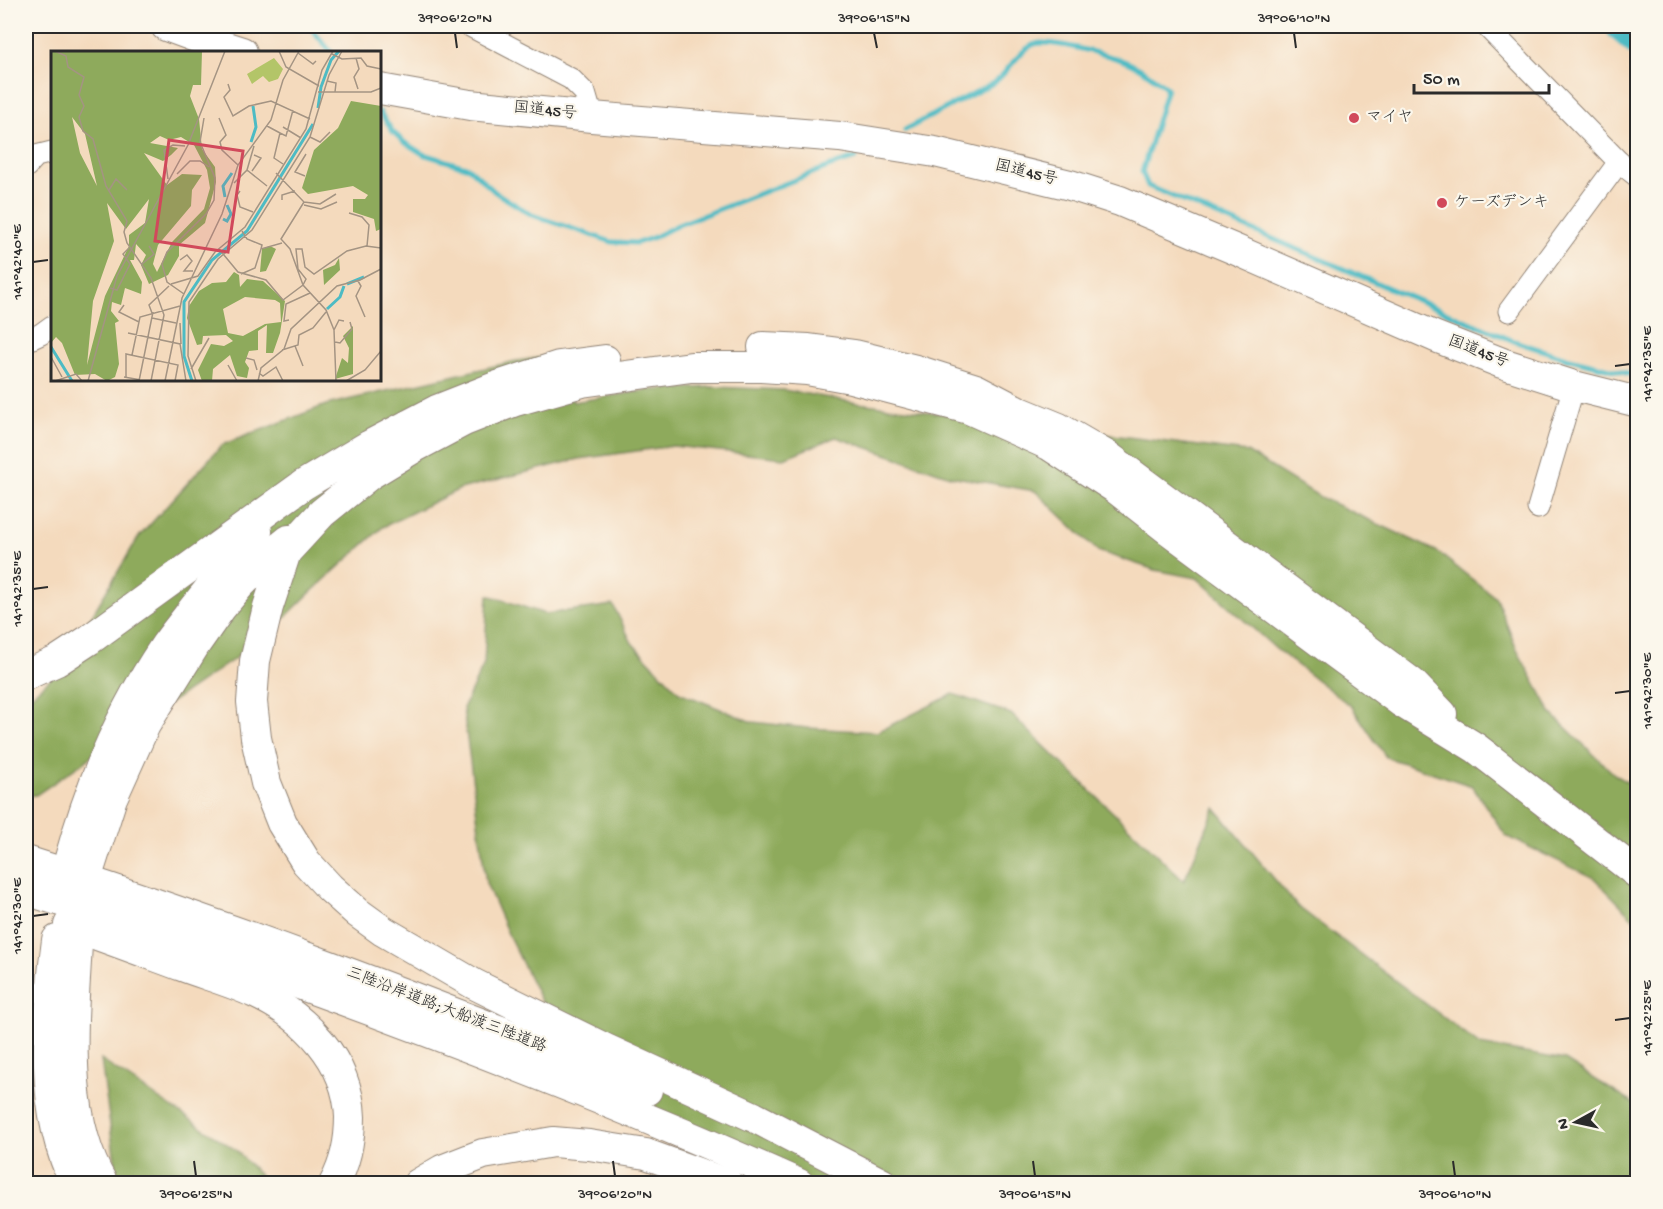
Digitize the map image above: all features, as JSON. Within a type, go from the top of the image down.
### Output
[{"type":"highway","points":[[166,26],[233,51]]},
{"type":"highway","name":"国道45号","points":[[381,89],[470,105],[840,137],[935,152],[1070,185],[1120,201],[1436,337],[1502,363],[1574,386],[1638,402]]},
{"type":"highway","points":[[26,675],[57,661],[89,640],[303,485],[370,445],[438,410],[498,386],[559,366],[690,348],[728,346],[809,349],[855,355],[916,370],[976,389],[1059,428],[1109,456],[1411,682],[1476,748]]},
{"type":"highway","points":[[303,485],[264,523],[220,575],[166,644],[134,697],[104,757],[79,826],[80,863],[140,734],[195,645],[240,585],[273,553],[369,476],[417,446],[464,422],[515,401],[582,382],[691,367],[727,366],[807,370],[851,378],[969,409],[1049,446],[1115,488],[1401,702],[1476,748],[1638,874]]},
{"type":"highway","points":[[322,513],[286,552],[268,607],[255,661],[253,691],[256,738],[266,783],[282,823],[306,862],[330,888],[367,919],[474,984],[608,1050],[754,1117],[883,1184]]},
{"type":"highway","name":"三陸沿岸道路;大船渡三陸道路","points":[[26,861],[250,938],[446,1010],[626,1080],[857,1184]]},
{"type":"highway","name":"三陸沿岸道路;大船渡三陸道路","points":[[26,890],[155,933],[427,1030],[618,1105],[799,1184]]},
{"type":"highway","points":[[26,909],[255,993],[287,1011],[315,1034],[334,1059],[350,1102],[350,1128],[346,1153],[334,1184]]},
{"type":"highway","points":[[76,1184],[61,1143],[52,1101],[48,1065],[50,997],[67,942],[76,1096],[83,1135],[103,1184]]},
{"type":"highway","points":[[418,1184],[442,1170],[483,1154],[553,1142],[646,1154],[728,1184]]},
{"type":"street","points":[[470,26],[571,79],[585,93],[592,117]]},
{"type":"street","points":[[1486,26],[1631,170],[1509,311]]},
{"type":"street","points":[[26,167],[36,156],[51,152]]},
{"type":"street","points":[[26,341],[51,327]]},
{"type":"street","points":[[1538,508],[1574,386]]},
{"type":"green space","points":[[558,355],[573,402],[649,390],[713,387],[784,390],[858,403],[1247,452],[1320,497],[1436,551],[1496,598],[1517,650],[1552,714],[1614,774],[1637,788],[1637,922],[1594,878],[1506,836],[1472,786],[1386,757],[1352,707],[1276,649],[1197,578],[1155,570],[1098,551],[1035,491],[950,476],[836,437],[784,458],[673,446],[579,459],[460,489],[383,527],[262,640],[36,795],[26,796],[26,700],[59,671],[138,538],[222,445],[326,405],[516,361]]},
{"type":"green space","points":[[488,595],[545,614],[613,605],[632,643],[679,692],[752,722],[877,732],[953,694],[1011,714],[1184,881],[1215,808],[1297,906],[1480,1045],[1565,1060],[1637,1106],[1637,1183],[694,1183],[728,1150],[656,1119],[546,1011],[486,883],[463,708],[484,664]]},
{"type":"green space","points":[[101,1060],[236,1150],[267,1183],[118,1183]]},
{"type":"waterway","points":[[309,26],[330,51]]},
{"type":"waterway","points":[[1622,26],[1638,40]]},
{"type":"waterway","points":[[905,130],[995,82],[1024,51],[1035,44],[1069,46],[1125,62],[1155,78],[1167,88],[1142,172],[1148,186],[1514,341],[1566,358],[1638,376]]},
{"type":"waterway","points":[[381,114],[393,132],[404,142],[423,154],[469,168],[495,192],[532,215],[612,242],[637,243],[652,238],[678,225],[856,158]]},
{"type":"place","name":"マイヤ","points":[[1354,118]]},
{"type":"place","name":"ケーズデンキ","points":[[1442,203]]}]
